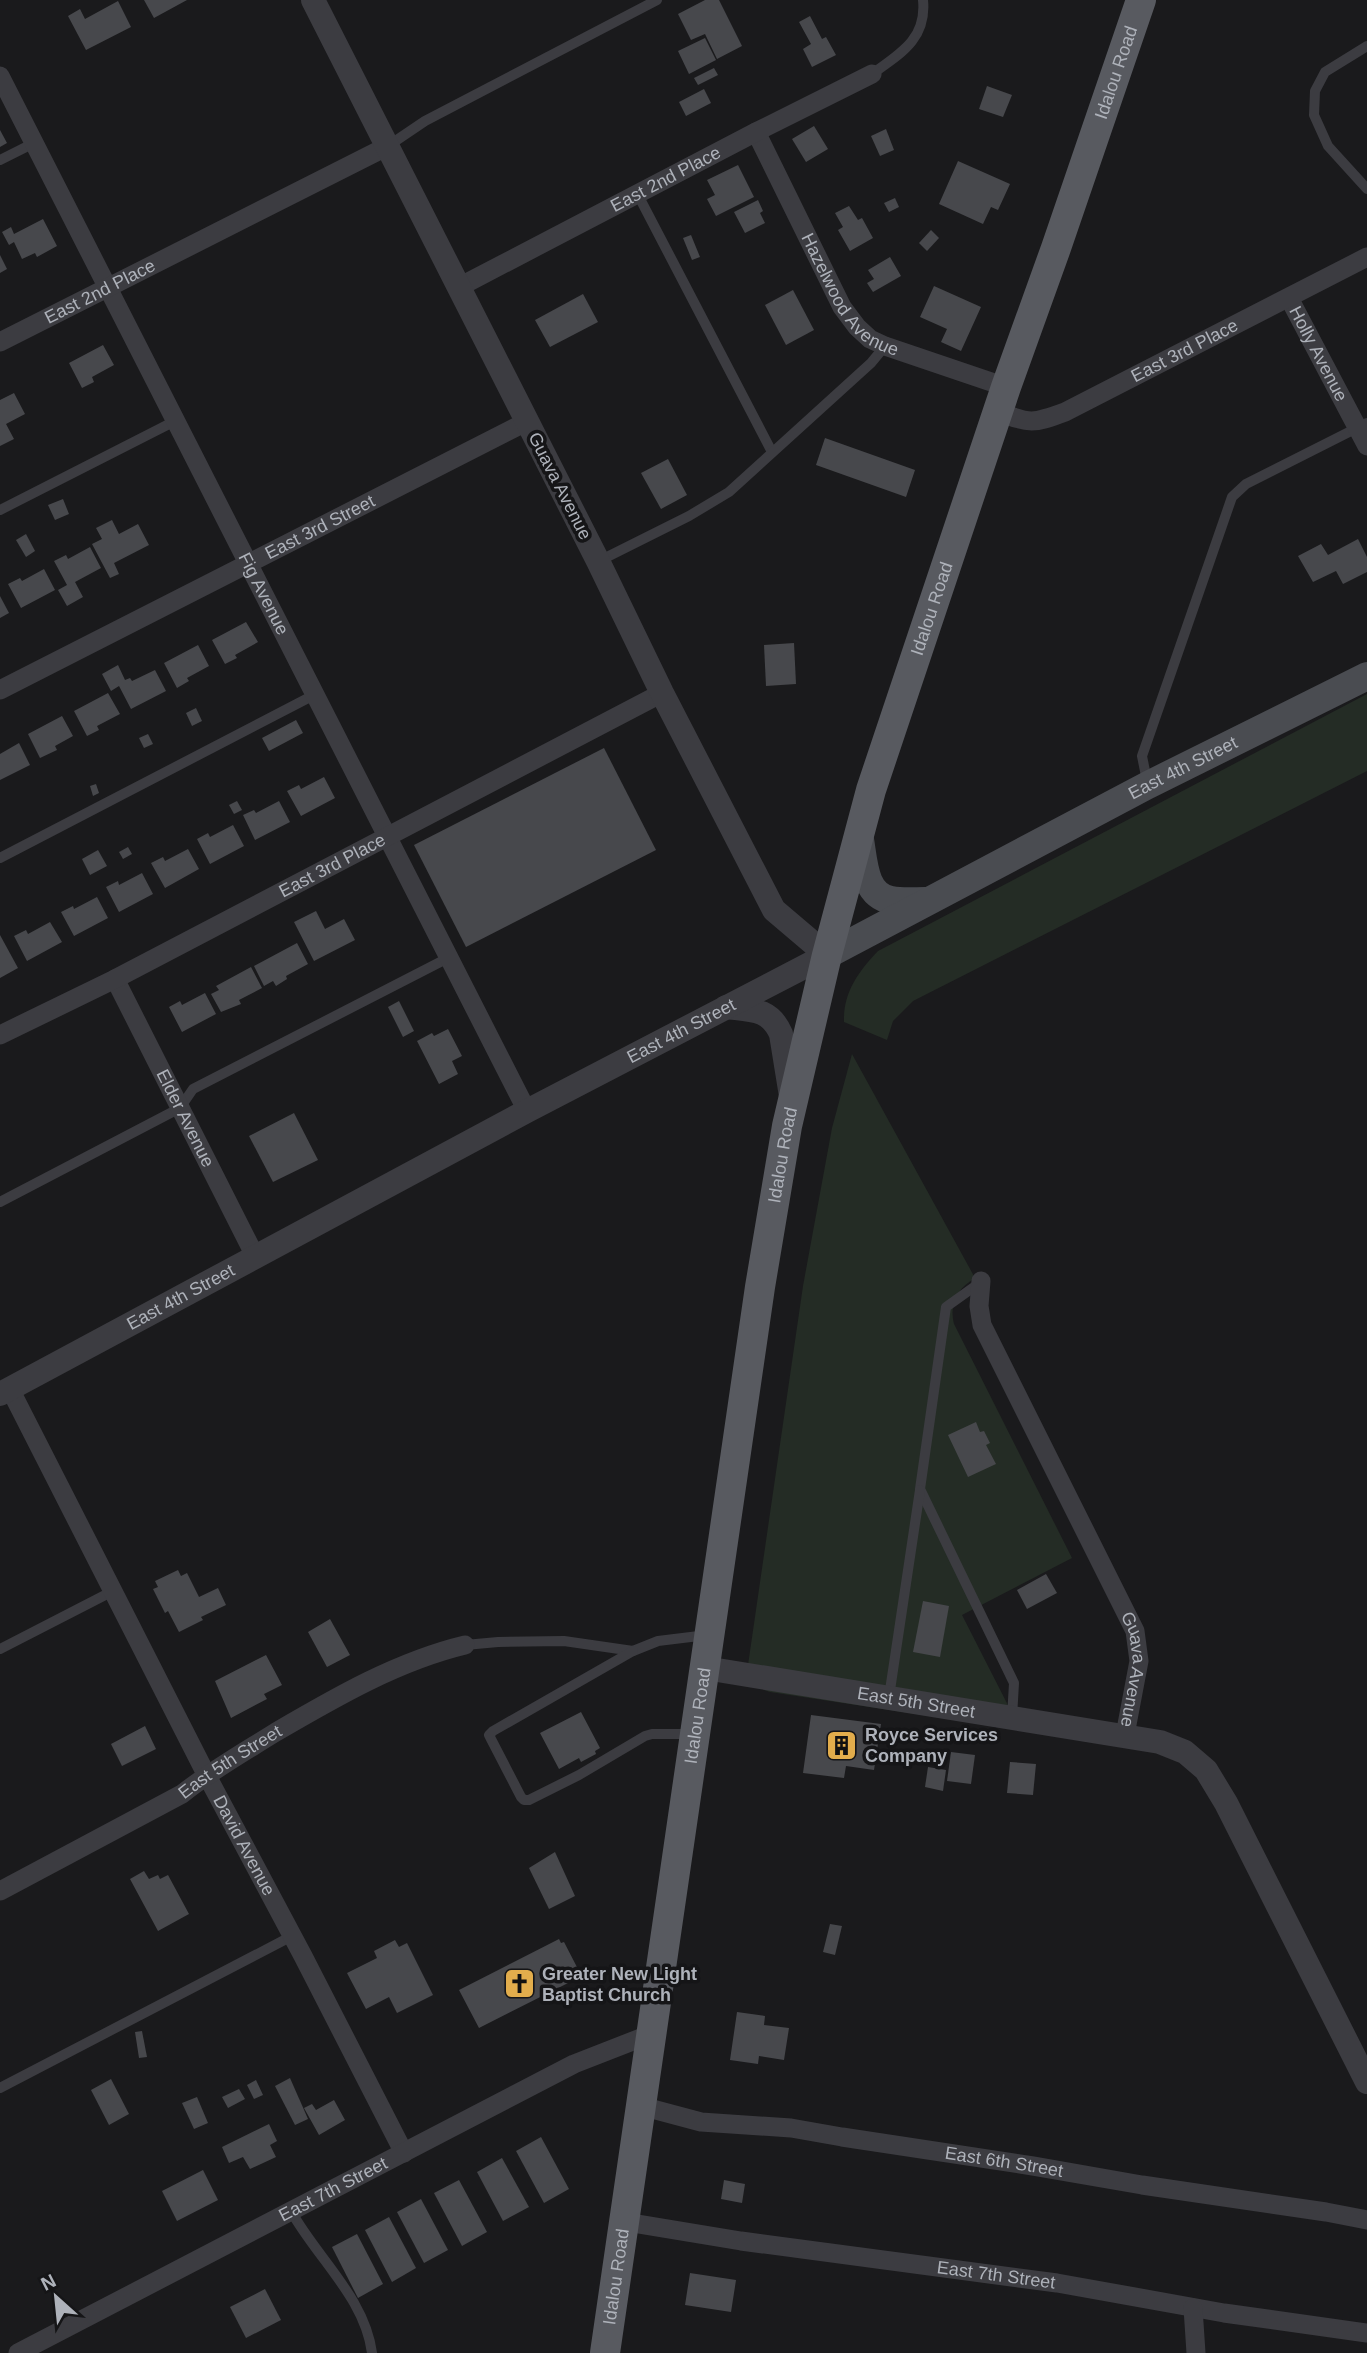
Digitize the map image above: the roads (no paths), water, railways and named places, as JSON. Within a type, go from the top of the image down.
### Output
[{"type":"main road","name":"Idalou Road","points":[[606,2353],[758,1300],[792,1104],[827,955],[875,778],[1002,400],[1141,0]]},
{"type":"main road","name":"East 4th Street","points":[[827,955],[1148,785],[1367,676]]},
{"type":"main road","points":[[859,834],[872,890],[880,897],[892,900],[928,901]]},
{"type":"street","name":"Guava Avenue","points":[[313,0],[774,910],[827,955]]},
{"type":"street","name":"East 2nd Place","points":[[459,287],[872,74]]},
{"type":"street","name":"Fig Avenue","points":[[0,76],[527,1111]]},
{"type":"street","name":"Hazelwood Avenue","points":[[756,132],[842,307],[857,327],[870,339],[1002,400]]},
{"type":"street","name":"East 2nd Place","points":[[0,342],[388,146]]},
{"type":"street","name":"East 3rd Place","points":[[1002,400],[1026,422],[1043,420],[1065,412],[1367,257]]},
{"type":"street","name":"Holly Avenue","points":[[1289,298],[1362,425],[1367,446]]},
{"type":"street","name":"East 3rd Street","points":[[0,690],[528,421]]},
{"type":"street","name":"East 3rd Place","points":[[0,1035],[662,693]]},
{"type":"street","name":"East 4th Street","points":[[5,1391],[527,1111],[827,955]]},
{"type":"street","name":"Elder Avenue","points":[[114,978],[256,1258]]},
{"type":"street","points":[[726,1007],[757,1011],[767,1015],[777,1025],[781,1034],[792,1104]]},
{"type":"street","name":"Guava Avenue","points":[[981,1281],[979,1306],[982,1325],[1135,1630],[1139,1661],[1125,1735],[1160,1742],[1185,1752],[1206,1770],[1226,1803],[1367,2082]]},
{"type":"street","name":"David Avenue","points":[[5,1391],[113,1591],[404,2153]]},
{"type":"street","name":"East 5th Street","points":[[0,1891],[182,1794],[206,1774],[360,1686],[411,1661],[466,1645]]},
{"type":"street","name":"East 5th Street","points":[[705,1668],[1125,1735]]},
{"type":"street","name":"East 7th Street","points":[[18,2353],[574,2064],[651,2034]]},
{"type":"street","name":"East 6th Street","points":[[641,2106],[701,2122],[791,2127],[1367,2220]]},
{"type":"street","name":"East 7th Street","points":[[625,2222],[741,2241],[1057,2283],[1193,2308],[1367,2333]]},
{"type":"street","points":[[1193,2308],[1196,2353]]},
{"type":"lane","points":[[388,146],[425,121],[657,0]]},
{"type":"lane","points":[[872,74],[903,53],[918,34],[924,10],[923,0]]},
{"type":"lane","points":[[1367,46],[1325,72],[1315,91],[1314,115],[1328,146],[1367,189]]},
{"type":"lane","points":[[0,160],[34,143]]},
{"type":"lane","points":[[638,194],[772,452]]},
{"type":"lane","points":[[598,561],[689,516],[729,492],[871,363],[885,346]]},
{"type":"lane","points":[[0,510],[175,421]]},
{"type":"lane","points":[[1148,785],[1142,755],[1232,497],[1246,484],[1362,425]]},
{"type":"lane","points":[[0,858],[314,695]]},
{"type":"lane","points":[[0,1202],[180,1108],[193,1089],[448,958]]},
{"type":"lane","points":[[889,1697],[946,1307],[981,1281]]},
{"type":"lane","points":[[920,1489],[1014,1683],[1012,1717]]},
{"type":"lane","points":[[0,1649],[113,1591]]},
{"type":"lane","points":[[696,1734],[645,1736],[579,1775],[529,1800],[521,1797],[489,1735],[633,1651],[658,1641],[709,1635]]},
{"type":"lane","points":[[466,1645],[564,1641],[633,1651]]},
{"type":"lane","points":[[0,2088],[292,1936]]},
{"type":"lane","points":[[291,2211],[352,2300],[365,2323],[372,2353]]},
{"type":"place","name":"Royce Services Company","points":[[842,1745]]},
{"type":"place","name":"Greater New Light Baptist Church","points":[[519,1984]]}]
